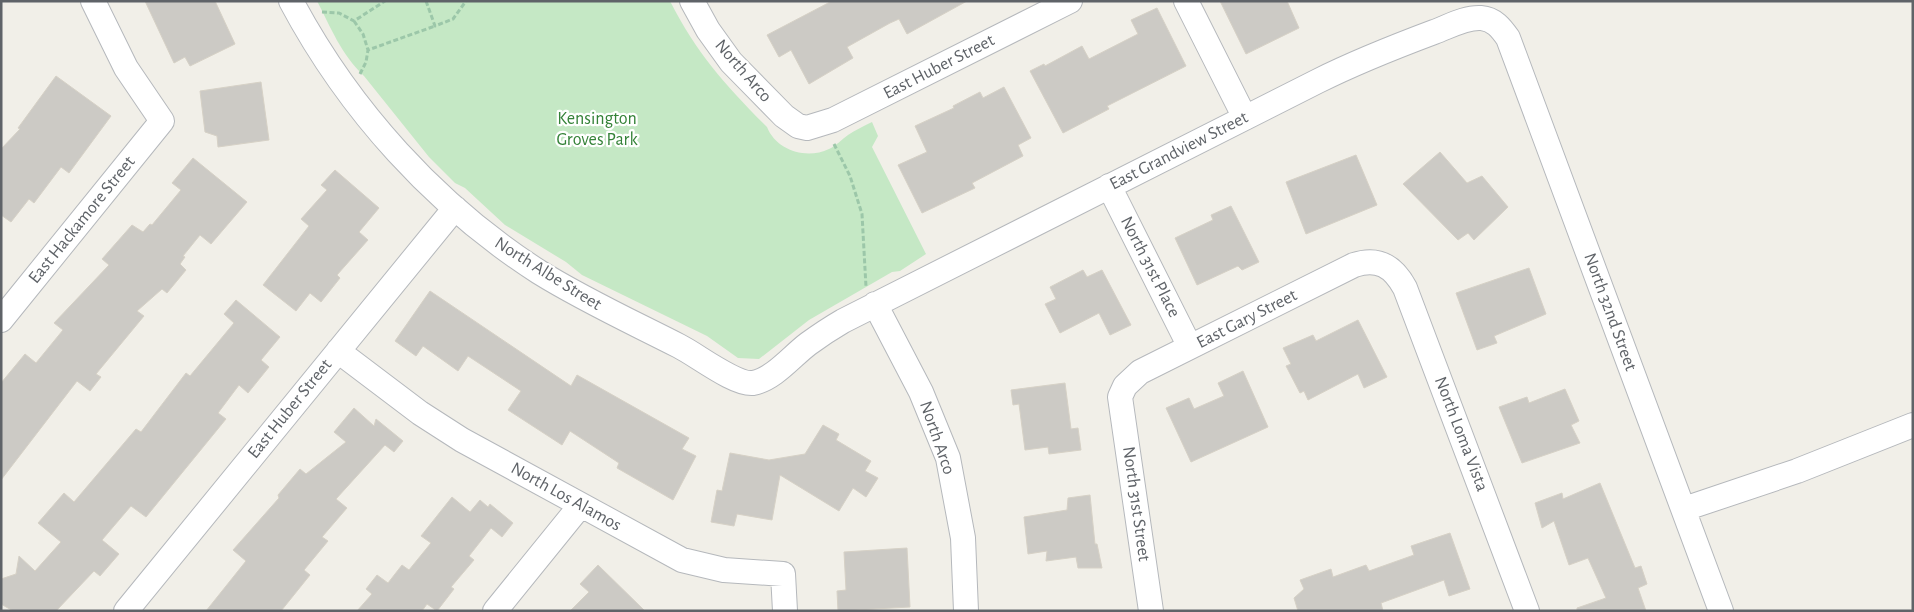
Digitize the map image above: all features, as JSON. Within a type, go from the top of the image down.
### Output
[{"type":"street","name":"East Hackamore Street","points":[[1,320],[162,121],[126,68],[93,1]]},
{"type":"street","name":"North Albe Street","points":[[291,1],[316,44],[360,107],[414,171],[455,208],[494,240],[562,286],[698,356],[728,376],[743,382],[753,382],[770,375],[871,297]]},
{"type":"street","name":"North Arco","points":[[692,1],[719,47],[744,77],[790,122],[807,128]]},
{"type":"street","name":"East Huber Street","points":[[807,128],[833,120],[1070,1]]},
{"type":"street","points":[[1186,1],[1245,118]]},
{"type":"street","name":"East Grandview Street","points":[[871,297],[1109,186],[1335,72],[1391,48],[1463,21],[1480,18],[1489,20]]},
{"type":"street","name":"North 32nd Street","points":[[1489,20],[1496,24],[1508,38],[1722,611]]},
{"type":"street","name":"North 31st Place","points":[[1109,186],[1190,347]]},
{"type":"street","name":"East Huber Street","points":[[126,611],[455,208]]},
{"type":"street","name":"East Gary Street","points":[[1120,397],[1125,386],[1140,372],[1354,265],[1374,261],[1385,264]]},
{"type":"street","name":"North Loma Vista","points":[[1385,264],[1393,270],[1406,288],[1527,611]]},
{"type":"street","name":"North Arco","points":[[871,297],[921,392],[948,458],[963,538],[966,611]]},
{"type":"street","name":"North Los Alamos","points":[[338,351],[441,427],[580,506],[682,560],[724,570],[783,574],[785,611]]},
{"type":"street","name":"North 31st Street","points":[[1120,397],[1151,611]]},
{"type":"street","points":[[1684,509],[1797,471],[1913,425]]},
{"type":"street","points":[[495,611],[580,506]]},
{"type":"path","points":[[354,21],[385,1]]},
{"type":"path","points":[[426,1],[435,26]]},
{"type":"path","points":[[368,50],[453,19],[466,1]]},
{"type":"path","points":[[321,12],[339,13],[354,21],[364,34],[368,50],[366,62],[360,74]]},
{"type":"path","points":[[834,144],[856,193],[871,297]]},
{"type":"green space","name":"Kensington Groves Park","points":[[317,1],[670,1],[680,20],[713,68],[767,127],[777,142],[785,147],[802,153],[820,152],[832,148],[851,133],[872,122],[878,136],[872,147],[926,254],[900,271],[892,272],[809,320],[759,359],[738,358],[707,336],[582,275],[566,262],[505,225],[465,188],[455,183],[429,157],[349,59]]},
{"type":"building","points":[[145,1],[215,1],[235,44],[190,66],[185,57],[174,63]]},
{"type":"building","points":[[832,1],[967,1],[907,34],[899,19],[890,23],[847,47],[853,58],[809,84],[791,50],[779,57],[767,35]]},
{"type":"building","points":[[1220,1],[1287,1],[1299,28],[1246,54]]},
{"type":"building","points":[[1157,8],[1186,66],[1107,106],[1109,109],[1063,133],[1030,71],[1044,64],[1045,66],[1082,46],[1089,59],[1138,34],[1131,20]]},
{"type":"building","points":[[56,76],[111,116],[69,173],[61,167],[34,203],[29,199],[11,222],[1,215],[1,149],[20,129],[18,128]]},
{"type":"building","points":[[261,82],[269,140],[218,147],[217,136],[205,132],[200,91]]},
{"type":"building","points":[[1004,87],[1031,138],[1018,145],[1023,156],[972,183],[975,188],[922,213],[898,165],[927,152],[915,126],[954,108],[953,106],[980,92],[983,98]]},
{"type":"building","points":[[1440,152],[1467,183],[1482,176],[1508,207],[1474,240],[1468,233],[1458,240],[1403,184]]},
{"type":"building","points":[[1356,155],[1377,205],[1306,234],[1286,182]]},
{"type":"building","points":[[193,158],[247,202],[211,244],[200,235],[183,256],[185,257],[180,264],[186,270],[167,293],[162,289],[137,311],[144,316],[96,374],[101,377],[90,391],[77,381],[1,480],[1,383],[25,354],[36,363],[63,330],[54,323],[109,265],[102,259],[132,225],[143,232],[150,224],[152,225],[181,190],[172,183]]},
{"type":"building","points":[[335,170],[379,208],[359,232],[368,240],[337,275],[340,278],[321,302],[310,293],[296,311],[263,285],[309,226],[301,219],[327,190],[321,185]]},
{"type":"building","points":[[1231,206],[1259,262],[1242,270],[1238,266],[1197,285],[1175,238],[1213,220],[1211,215]]},
{"type":"building","points":[[1529,268],[1546,314],[1494,336],[1497,343],[1477,350],[1456,293]]},
{"type":"building","points":[[1083,270],[1087,277],[1102,270],[1131,325],[1110,335],[1099,313],[1060,333],[1045,304],[1056,299],[1050,287]]},
{"type":"building","points":[[430,291],[571,386],[577,375],[689,438],[682,449],[696,456],[673,500],[617,468],[619,463],[570,431],[562,445],[508,410],[521,391],[468,356],[458,371],[423,346],[416,356],[395,341]]},
{"type":"building","points":[[236,300],[280,337],[261,360],[269,367],[248,393],[239,385],[218,413],[226,419],[146,517],[131,506],[102,540],[119,554],[100,576],[94,571],[56,611],[13,611],[1,604],[1,579],[16,574],[19,556],[35,571],[61,542],[38,523],[64,493],[74,502],[136,429],[141,432],[186,373],[190,376],[234,323],[224,314]]},
{"type":"building","points":[[1358,320],[1387,377],[1364,388],[1358,374],[1308,400],[1304,391],[1300,393],[1286,366],[1291,364],[1283,348],[1313,335],[1316,341]]},
{"type":"building","points":[[1243,371],[1268,427],[1191,462],[1166,408],[1189,398],[1194,409],[1224,396],[1218,383]]},
{"type":"building","points":[[1065,383],[1071,429],[1078,428],[1081,450],[1049,454],[1048,447],[1025,450],[1019,404],[1013,405],[1011,390]]},
{"type":"building","points":[[1565,389],[1579,421],[1571,425],[1580,443],[1522,463],[1499,407],[1527,397],[1529,403]]},
{"type":"building","points":[[354,408],[374,426],[376,419],[403,441],[394,452],[385,445],[336,499],[347,508],[322,537],[328,541],[304,570],[310,575],[281,611],[206,611],[246,561],[233,550],[279,498],[278,495],[300,469],[306,474],[346,442],[334,432]]},
{"type":"building","points":[[823,425],[839,434],[836,440],[871,461],[865,471],[878,478],[866,497],[853,488],[839,511],[780,475],[772,520],[737,514],[734,526],[711,522],[717,490],[722,491],[730,453],[769,460],[805,454]]},
{"type":"building","points":[[1600,483],[1635,568],[1641,566],[1647,584],[1638,588],[1646,611],[1577,611],[1577,608],[1606,598],[1588,558],[1569,565],[1554,521],[1542,528],[1535,503],[1562,493],[1563,499]]},
{"type":"building","points":[[1090,495],[1095,544],[1097,544],[1102,568],[1078,568],[1076,557],[1046,561],[1047,551],[1028,554],[1024,517],[1067,510],[1068,498]]},
{"type":"building","points":[[452,497],[470,512],[480,500],[488,507],[490,504],[513,523],[502,537],[491,528],[469,556],[474,560],[451,587],[454,589],[437,611],[427,604],[422,611],[357,611],[372,594],[366,589],[377,575],[388,583],[402,565],[409,570],[431,543],[421,536]]},
{"type":"building","points":[[1450,533],[1470,589],[1449,596],[1444,580],[1381,603],[1383,611],[1298,611],[1294,598],[1304,589],[1300,580],[1331,569],[1333,577],[1366,565],[1369,571],[1414,555],[1411,546]]},
{"type":"building","points":[[907,548],[910,607],[838,611],[837,591],[846,590],[844,552]]},
{"type":"building","points":[[598,565],[645,611],[570,611],[589,592],[580,584]]}]
